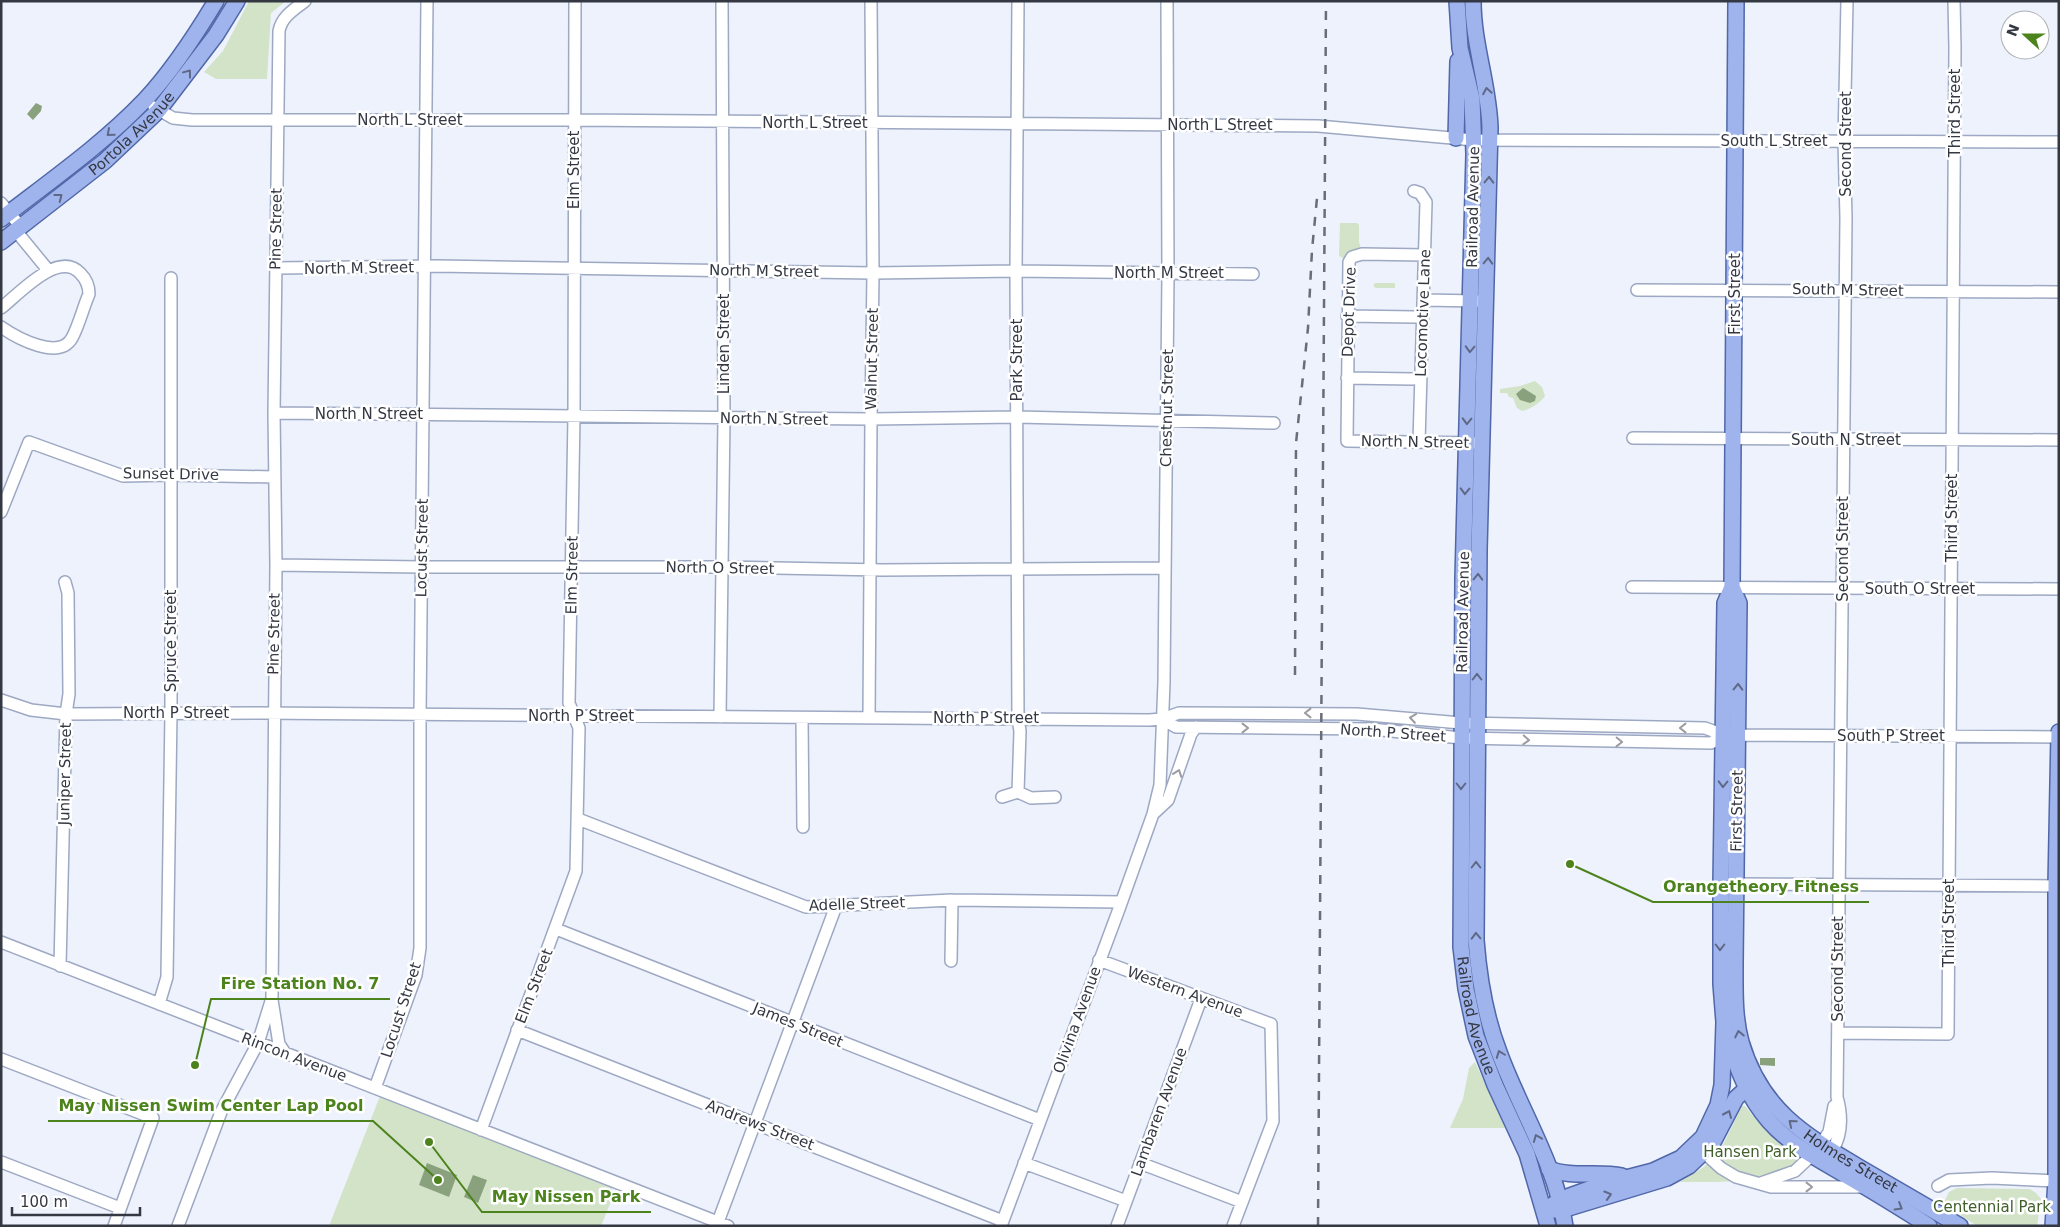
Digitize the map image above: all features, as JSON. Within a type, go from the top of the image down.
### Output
[{"type":"main road","name":"Portola Avenue","points":[[3,214],[71,166],[113,131],[145,99],[193,38],[216,1]]},
{"type":"main road","points":[[216,35],[227,1]]},
{"type":"main road","name":"Portola Avenue","points":[[12,234],[105,161],[158,111],[216,35],[237,1]]},
{"type":"main road","name":"Railroad Avenue","points":[[1457,1],[1458,34],[1472,99],[1479,301]]},
{"type":"main road","name":"Railroad Avenue","points":[[1473,1],[1475,39],[1488,98],[1490,140],[1479,301],[1461,730],[1460,926],[1466,989],[1482,1052],[1527,1154],[1548,1226]]},
{"type":"main road","name":"First Street","points":[[1700,1149],[1718,1105],[1722,1085],[1724,1022],[1721,984],[1728,884],[1731,736],[1725,603],[1732,587],[1736,1]]},
{"type":"main road","points":[[1456,138],[1458,34]]},
{"type":"main road","name":"Railroad Avenue","points":[[1474,443],[1478,559],[1476,940],[1482,990],[1499,1052],[1531,1123],[1549,1169],[1565,1226]]},
{"type":"main road","points":[[2053,1226],[2057,1205],[2058,1134],[2057,886],[2059,732]]},
{"type":"main road","name":"First Street","points":[[1728,884],[1736,1020],[1752,1084]]},
{"type":"main road","name":"First Street","points":[[1724,1022],[1737,1066],[1752,1084]]},
{"type":"main road","points":[[1560,1205],[1626,1177],[1653,1171],[1700,1149],[1719,1133],[1733,1102],[1752,1084]]},
{"type":"main road","name":"Holmes Street","points":[[1752,1084],[1786,1118],[1865,1187],[1929,1226]]},
{"type":"main road","points":[[1544,1210],[1667,1178],[1690,1166],[1700,1149]]},
{"type":"main road","name":"Holmes Street","points":[[1822,1150],[1960,1226]]},
{"type":"main road","points":[[1549,1169],[1560,1172],[1605,1173],[1626,1177]]},
{"type":"street","name":"Pine Street","points":[[178,1226],[221,1112],[258,1043],[272,998],[273,713],[276,565],[274,413],[280,23],[305,1]]},
{"type":"street","name":"Locust Street","points":[[375,1088],[416,975],[420,948],[420,715],[427,1]]},
{"type":"street","name":"Elm Street","points":[[481,1130],[576,871],[579,728],[569,703],[573,567],[575,1]]},
{"type":"street","name":"Linden Street","points":[[720,717],[724,418],[722,1]]},
{"type":"street","name":"Walnut Street","points":[[869,717],[871,570],[870,419],[874,273],[871,1]]},
{"type":"street","name":"Park Street","points":[[1018,1],[1016,271],[1018,719],[1020,731],[1018,792]]},
{"type":"street","name":"Chestnut Street","points":[[1153,814],[1160,785],[1165,568],[1168,274],[1167,1]]},
{"type":"street","name":"Second Street","points":[[1822,1150],[1840,1136],[1840,1108],[1837,1097],[1838,885],[1842,736],[1845,291],[1844,142],[1847,1]]},
{"type":"street","name":"Third Street","points":[[1838,1033],[1948,1034],[1954,1]]},
{"type":"street","name":"North L Street","points":[[145,99],[158,111],[174,118],[192,120],[574,120],[1325,126],[1490,140]]},
{"type":"street","name":"South L Street","points":[[1490,140],[2059,142]]},
{"type":"street","name":"Locomotive Lane","points":[[1414,191],[1420,193],[1426,202],[1419,442]]},
{"type":"street","points":[[3,214],[12,234],[48,270]]},
{"type":"street","name":"Depot Drive","points":[[1347,441],[1348,267],[1352,257],[1362,254],[1425,255]]},
{"type":"street","points":[[1,308],[48,270],[57,266],[69,265],[78,270],[89,286],[89,294],[71,339],[62,347],[50,349],[11,334],[1,328]]},
{"type":"street","name":"North M Street","points":[[276,268],[424,267],[874,273],[1016,271],[1253,274]]},
{"type":"street","name":"Spruce Street","points":[[159,1004],[167,977],[171,713],[171,278]]},
{"type":"street","name":"South M Street","points":[[1637,290],[1801,289],[2059,292]]},
{"type":"street","points":[[1424,300],[1479,301]]},
{"type":"street","points":[[1348,316],[1415,317]]},
{"type":"street","points":[[1347,378],[1413,379]]},
{"type":"street","name":"North N Street","points":[[274,413],[870,419],[1017,417],[1274,423]]},
{"type":"street","name":"South N Street","points":[[1633,438],[2059,440]]},
{"type":"street","name":"North N Street","points":[[1347,441],[1474,443]]},
{"type":"street","name":"Sunset Drive","points":[[1,512],[29,442],[123,476],[274,477]]},
{"type":"street","name":"North O Street","points":[[276,565],[721,567],[871,570],[1165,568]]},
{"type":"street","name":"Juniper Street","points":[[60,966],[66,714],[69,694],[68,593],[65,582]]},
{"type":"street","name":"South O Street","points":[[1632,587],[2059,589]]},
{"type":"street","name":"North P Street","points":[[1,700],[31,710],[66,714],[273,713],[1162,719],[1178,713],[1357,714],[1461,730]]},
{"type":"street","points":[[802,718],[803,826]]},
{"type":"street","name":"North P Street","points":[[1162,719],[1176,726],[1196,727],[1477,731]]},
{"type":"street","points":[[1153,814],[1168,800],[1196,727]]},
{"type":"street","name":"South P Street","points":[[1477,731],[1704,728],[1731,736],[2059,737]]},
{"type":"street","points":[[1002,797],[1018,792],[1031,798],[1055,797]]},
{"type":"street","name":"Olivina Avenue","points":[[1002,1223],[1153,814]]},
{"type":"street","name":"Adelle Street","points":[[578,819],[806,908],[952,900],[1121,902]]},
{"type":"street","points":[[1728,884],[2057,886]]},
{"type":"street","points":[[951,961],[952,900]]},
{"type":"street","points":[[723,1224],[756,1124],[836,906]]},
{"type":"street","name":"James Street","points":[[556,929],[1040,1120]]},
{"type":"street","name":"Rincon Avenue","points":[[1,942],[723,1224]]},
{"type":"street","name":"Western Avenue","points":[[1099,960],[1272,1024],[1273,1121],[1242,1202]]},
{"type":"street","points":[[272,998],[279,1044],[285,1054]]},
{"type":"street","name":"Lambaren Avenue","points":[[1117,1226],[1201,999]]},
{"type":"street","name":"Andrews Street","points":[[517,1030],[1002,1223]]},
{"type":"street","points":[[1,1059],[153,1118],[114,1226]]},
{"type":"street","points":[[1700,1149],[1721,1168],[1736,1177],[1771,1187],[1865,1187]]},
{"type":"street","points":[[1761,1183],[1795,1171],[1822,1150]]},
{"type":"street","points":[[1,1162],[120,1208]]},
{"type":"street","points":[[1024,1163],[1126,1201]]},
{"type":"street","points":[[1140,1163],[1242,1202],[1233,1226]]},
{"type":"street","points":[[1938,1186],[1949,1180],[1992,1178],[2056,1181]]},
{"type":"green space","points":[[249,1],[286,1],[271,13],[267,79],[216,79],[204,72],[223,51]]},
{"type":"green space","points":[[1340,223],[1357,223],[1359,225],[1361,249],[1345,259],[1339,256]]},
{"type":"green space","points":[[1375,283],[1395,283],[1395,288],[1376,288],[1373,286]]},
{"type":"green space","points":[[1535,381],[1542,387],[1545,396],[1541,401],[1525,410],[1522,411],[1517,408],[1513,398],[1509,397],[1507,393],[1500,393],[1500,389],[1520,386]]},
{"type":"green space","points":[[1475,1062],[1505,1128],[1450,1128],[1463,1099],[1469,1068]]},
{"type":"green space","points":[[380,1096],[613,1187],[609,1197],[612,1199],[601,1226],[329,1226]]},
{"type":"green space","name":"Hansen Park","points":[[1742,1106],[1745,1106],[1771,1134],[1801,1159],[1775,1174],[1760,1178],[1727,1182],[1680,1182],[1704,1167],[1721,1149]]},
{"type":"green space","name":"Centennial Park","points":[[1957,1188],[2030,1189],[2041,1199],[2037,1226],[1977,1226],[1943,1204],[1949,1192]]},
{"type":"shaded area","points":[[36,103],[42,106],[41,111],[33,120],[27,114]]},
{"type":"shaded area","points":[[1523,388],[1536,396],[1535,401],[1530,403],[1520,400],[1516,394]]},
{"type":"shaded area","points":[[1760,1058],[1775,1058],[1775,1066],[1760,1065]]},
{"type":"shaded area","points":[[427,1163],[457,1175],[449,1197],[419,1185]]},
{"type":"shaded area","points":[[473,1175],[487,1180],[478,1203],[464,1197]]},
{"type":"railway","points":[[1318,1226],[1326,1]]},
{"type":"railway","points":[[1295,675],[1296,443],[1308,328],[1317,198]]},
{"type":"place","name":"Orangetheory Fitness","points":[[1570,864]]},
{"type":"place","name":"Fire Station No. 7","points":[[195,1065]]},
{"type":"place","name":"May Nissen Park","points":[[429,1142]]},
{"type":"place","name":"May Nissen Swim Center Lap Pool","points":[[438,1180]]}]
